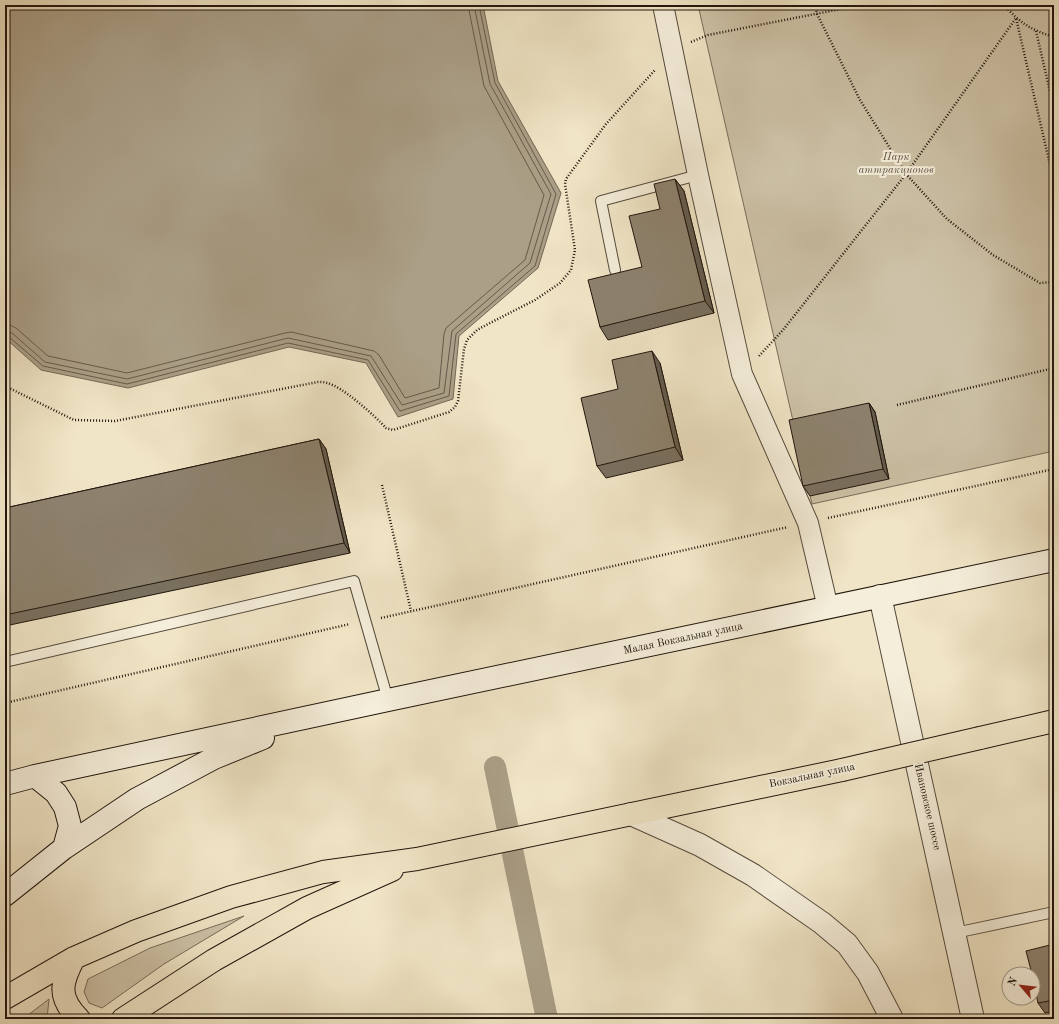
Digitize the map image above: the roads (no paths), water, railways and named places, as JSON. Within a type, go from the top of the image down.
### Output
[{"type":"highway","name":"Вокзальная улица","points":[[417,859],[842,770],[1054,721]]},
{"type":"highway","points":[[5,998],[74,958],[136,931],[231,897],[323,872],[417,859]]},
{"type":"highway","points":[[124,1019],[214,960],[307,908],[417,859]]},
{"type":"highway","points":[[74,958],[64,977],[63,993],[68,1008],[79,1019]]},
{"type":"main road","name":"Малая Вокзальная улица","points":[[312,717],[1054,560]]},
{"type":"main road","name":"Ивановское шоссе","points":[[880,596],[973,1019]]},
{"type":"main road","points":[[5,784],[35,776],[312,717]]},
{"type":"main road","points":[[5,895],[64,848],[137,799],[214,758],[312,717]]},
{"type":"main road","points":[[35,776],[56,793],[65,807],[70,826],[64,848]]},
{"type":"main road","points":[[631,814],[700,845],[753,875],[822,923],[847,944],[868,973],[892,1019]]},
{"type":"street","points":[[663,5],[698,175],[742,374],[808,523],[828,608]]},
{"type":"lane","points":[[615,270],[601,201],[698,175]]},
{"type":"lane","points":[[5,662],[354,581],[388,700]]},
{"type":"lane","points":[[955,933],[1054,912]]},
{"type":"water","points":[[5,5],[483,5],[498,81],[561,193],[538,268],[459,336],[453,399],[398,417],[366,363],[289,347],[128,388],[41,370],[5,338]]},
{"type":"waterway","points":[[495,767],[547,1019]]},
{"type":"park label","name":"Парк аттракционов","points":[[896,163]]}]
